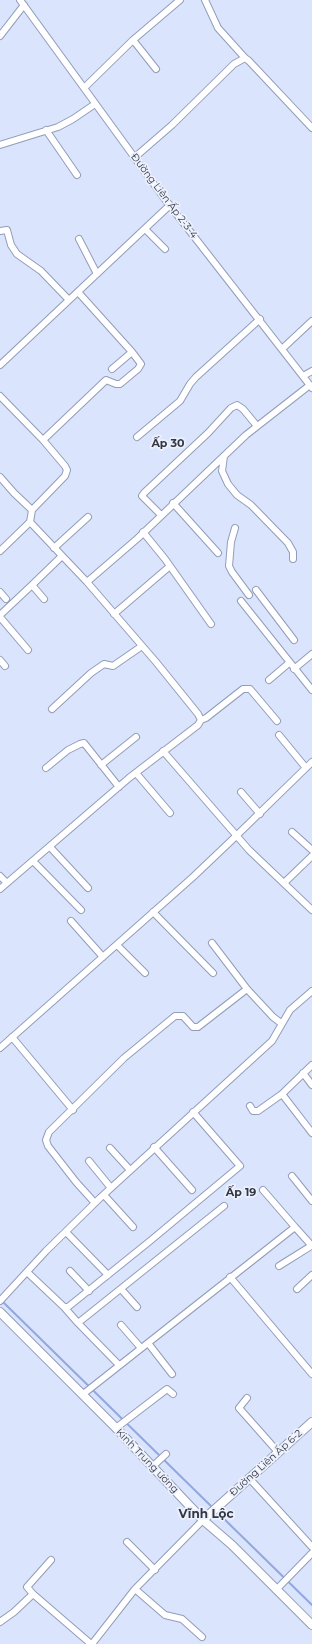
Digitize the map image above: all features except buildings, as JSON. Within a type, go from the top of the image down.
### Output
[{"type":"street","points":[[84,88],[134,40],[180,0]]},
{"type":"street","points":[[205,0],[218,28],[244,58],[249,61],[312,128]]},
{"type":"street","points":[[0,36],[22,2]]},
{"type":"street","name":"Đường Liên Ấp 2-3-4","points":[[22,2],[134,158],[311,386]]},
{"type":"street","points":[[134,40],[156,69]]},
{"type":"street","points":[[134,158],[172,125],[234,64],[244,58]]},
{"type":"street","points":[[0,145],[58,127],[95,104]]},
{"type":"street","points":[[46,130],[78,175]]},
{"type":"street","points":[[0,364],[170,205]]},
{"type":"street","points":[[145,229],[165,249]]},
{"type":"street","points":[[0,231],[7,230],[11,245],[17,254],[41,271],[69,300]]},
{"type":"street","points":[[79,238],[97,274]]},
{"type":"street","points":[[42,440],[106,380],[120,384],[138,369],[141,364],[78,292]]},
{"type":"street","points":[[136,437],[180,401],[196,377],[260,319]]},
{"type":"street","points":[[282,349],[312,321]]},
{"type":"street","points":[[112,369],[132,352]]},
{"type":"street","points":[[303,376],[312,371]]},
{"type":"street","points":[[87,582],[257,426],[311,386]]},
{"type":"street","points":[[0,396],[42,440],[67,470],[66,476],[32,510],[30,522],[0,551]]},
{"type":"street","points":[[161,515],[142,496],[208,433],[231,408],[237,405],[243,409],[257,426]]},
{"type":"street","points":[[225,455],[222,471],[228,484],[237,495],[251,505],[288,543],[294,552],[293,559]]},
{"type":"street","points":[[0,477],[32,510]]},
{"type":"street","points":[[173,503],[218,553]]},
{"type":"street","points":[[54,548],[88,517]]},
{"type":"street","points":[[30,522],[87,582],[142,646],[198,714],[201,720]]},
{"type":"street","points":[[234,528],[229,566],[230,570],[249,595]]},
{"type":"street","points":[[143,532],[170,566],[211,624]]},
{"type":"street","points":[[28,650],[0,616],[62,556]]},
{"type":"street","points":[[114,614],[170,566]]},
{"type":"street","points":[[32,585],[44,599]]},
{"type":"street","points":[[256,590],[294,640]]},
{"type":"street","points":[[0,592],[6,599]]},
{"type":"street","points":[[241,601],[294,670],[312,690]]},
{"type":"street","points":[[52,709],[104,664],[113,666],[142,646]]},
{"type":"street","points":[[294,670],[312,654]]},
{"type":"street","points":[[0,660],[5,666]]},
{"type":"street","points":[[269,680],[289,663]]},
{"type":"street","points":[[0,890],[136,772],[198,725],[201,720],[206,718],[243,688],[250,689],[276,721]]},
{"type":"street","points":[[279,736],[306,768]]},
{"type":"street","points":[[101,765],[136,738]]},
{"type":"street","points":[[46,768],[68,750],[84,743],[119,787]]},
{"type":"street","points":[[163,751],[249,850],[311,908]]},
{"type":"street","points":[[0,1048],[237,836],[312,762]]},
{"type":"street","points":[[136,772],[170,813]]},
{"type":"street","points":[[241,792],[260,814]]},
{"type":"street","points":[[292,832],[312,850]]},
{"type":"street","points":[[50,847],[88,888]]},
{"type":"street","points":[[284,883],[312,856]]},
{"type":"street","points":[[33,861],[81,910]]},
{"type":"street","points":[[0,876],[7,883]]},
{"type":"street","points":[[153,912],[213,973]]},
{"type":"street","points":[[71,921],[103,957]]},
{"type":"street","points":[[212,943],[247,989],[273,1017],[281,1023]]},
{"type":"street","points":[[117,944],[145,974]]},
{"type":"street","points":[[95,1203],[76,1182],[48,1146],[46,1140],[49,1132],[124,1058],[175,1016],[183,1016],[193,1027],[198,1027],[247,989]]},
{"type":"street","points":[[2,1299],[95,1203],[154,1147],[272,1041],[281,1023],[290,1010],[312,992]]},
{"type":"street","points":[[12,1037],[72,1110]]},
{"type":"street","points":[[250,1106],[253,1110],[258,1111],[282,1094],[312,1065]]},
{"type":"street","points":[[302,1073],[312,1085]]},
{"type":"street","points":[[282,1094],[312,1133]]},
{"type":"street","points":[[64,1307],[68,1307],[89,1291],[240,1166],[193,1112]]},
{"type":"street","points":[[154,1147],[192,1190]]},
{"type":"street","points":[[110,1148],[130,1170]]},
{"type":"street","points":[[89,1161],[111,1188]]},
{"type":"street","points":[[292,1176],[312,1201]]},
{"type":"street","points":[[263,1190],[312,1246],[279,1266]]},
{"type":"street","points":[[104,1195],[132,1227]]},
{"type":"street","points":[[78,1323],[224,1206]]},
{"type":"street","points":[[84,1393],[94,1383],[148,1343],[295,1227]]},
{"type":"street","points":[[66,1232],[108,1275]]},
{"type":"street","points":[[70,1271],[89,1291]]},
{"type":"street","points":[[27,1272],[64,1307],[119,1365]]},
{"type":"street","points":[[297,1288],[312,1276]]},
{"type":"street","points":[[230,1277],[312,1374]]},
{"type":"street","points":[[121,1289],[137,1307]]},
{"type":"street","name":"Kinh Trung ương","points":[[0,1312],[119,1427],[152,1466],[312,1625]]},
{"type":"street","points":[[121,1325],[141,1348]]},
{"type":"street","points":[[148,1343],[172,1374]]},
{"type":"street","points":[[119,1427],[168,1390],[173,1394]]},
{"type":"street","points":[[247,1398],[239,1408],[278,1452]]},
{"type":"street","name":"Đường Liên Ấp 6-2","points":[[206,1518],[312,1422]]},
{"type":"street","points":[[152,1466],[166,1454]]},
{"type":"street","points":[[249,1478],[312,1547]]},
{"type":"street","points":[[51,1560],[27,1587],[33,1594],[92,1644],[135,1589],[206,1518]]},
{"type":"street","points":[[127,1542],[155,1570]]},
{"type":"street","points":[[276,1590],[312,1553]]},
{"type":"street","points":[[135,1589],[165,1615],[182,1619],[202,1637]]},
{"type":"street","points":[[0,1622],[14,1612],[33,1594]]},
{"type":"waterway","points":[[2,1301],[213,1508]]},
{"type":"waterway","points":[[216,1511],[312,1605]]},
{"type":"district","name":"Ấp 30","points":[[168,444]]},
{"type":"district","name":"Ấp 19","points":[[241,1193]]},
{"type":"district","name":"Vĩnh Lộc","points":[[206,1514]]}]
